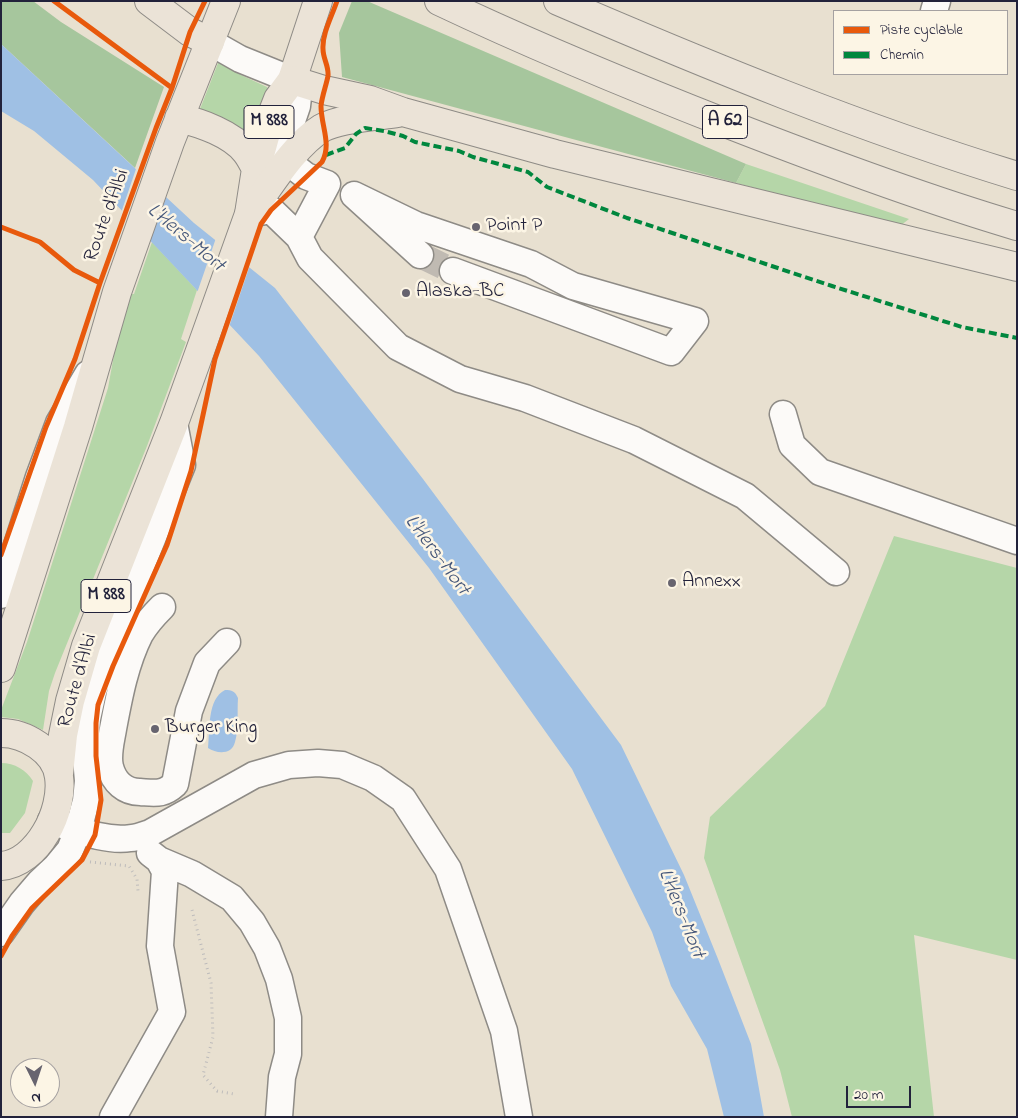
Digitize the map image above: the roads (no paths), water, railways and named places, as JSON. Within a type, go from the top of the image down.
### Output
[{"type":"main road","points":[[149,1],[190,32],[210,42]]},
{"type":"main road","name":"Route d'Albi","points":[[1,668],[73,445],[95,363],[121,280],[175,130],[226,1]]},
{"type":"main road","name":"A 62","points":[[439,1],[502,31],[661,98],[789,148],[844,169],[1017,226]]},
{"type":"main road","name":"A 62","points":[[558,1],[689,57],[855,121],[1017,176]]},
{"type":"main road","name":"M 888","points":[[266,157],[278,98],[292,80],[315,11]]},
{"type":"main road","points":[[292,80],[324,90],[370,100],[403,112],[555,154],[1017,267]]},
{"type":"main road","points":[[175,130],[193,121],[223,134],[266,157],[306,141],[324,128],[349,120],[403,112]]},
{"type":"main road","name":"Route d'Albi","points":[[4,871],[25,858],[40,842],[51,822],[60,788],[59,774],[63,735],[70,701],[86,646],[174,423],[249,214],[266,157]]},
{"type":"main road","points":[[1,733],[8,733],[28,740],[40,747],[50,758],[59,774]]},
{"type":"street","points":[[210,42],[240,59],[292,80]]},
{"type":"street","points":[[266,157],[306,176],[354,195],[416,225],[531,264],[573,286],[695,321],[670,352],[453,271]]},
{"type":"street","points":[[299,237],[328,184]]},
{"type":"street","points":[[354,195],[420,255]]},
{"type":"street","points":[[249,214],[271,210],[299,237],[310,258],[398,347],[460,379],[525,398],[634,440],[745,496],[836,572]]},
{"type":"street","name":"Route d'Albi","points":[[1,595],[38,477],[59,423],[95,363]]},
{"type":"street","points":[[783,414],[792,446],[820,472],[1017,541]]},
{"type":"street","name":"Route d'Albi","points":[[1,933],[40,882],[70,850],[78,830],[86,801],[86,728],[93,692],[105,655],[182,466],[174,423]]},
{"type":"street","points":[[162,607],[140,634],[121,686],[109,754],[110,766],[115,779],[124,788],[136,792],[158,794],[167,791],[175,784],[189,711],[207,663],[227,642]]},
{"type":"street","points":[[51,822],[95,835],[121,839],[132,838],[150,833],[254,776],[289,765],[318,763],[342,765],[373,778],[403,799],[448,869],[504,1031],[519,1117]]},
{"type":"street","points":[[132,838],[159,860],[192,874],[232,898],[252,922],[267,948],[279,978],[288,1018],[288,1054],[282,1076],[279,1117]]},
{"type":"street","points":[[114,1117],[172,1012],[160,946],[165,871],[159,860]]},
{"type":"water","name":"L'Hers-Mort","points":[[1,44],[194,223],[275,288],[423,479],[621,745],[684,875],[751,1044],[764,1117],[724,1117],[707,1049],[671,986],[652,932],[572,769],[429,568],[259,356],[93,180],[34,131],[1,111]]},
{"type":"water","points":[[225,690],[233,691],[238,698],[237,732],[231,749],[220,752],[208,748],[210,716],[215,700]]},
{"type":"tunnel","points":[[420,255],[453,271]]},
{"type":"place","name":"Point P","points":[[476,227]]},
{"type":"place","name":"Alaska-BC","points":[[406,293]]},
{"type":"place","name":"Annexx","points":[[672,583]]},
{"type":"place","name":"Burger King","points":[[155,729]]}]
